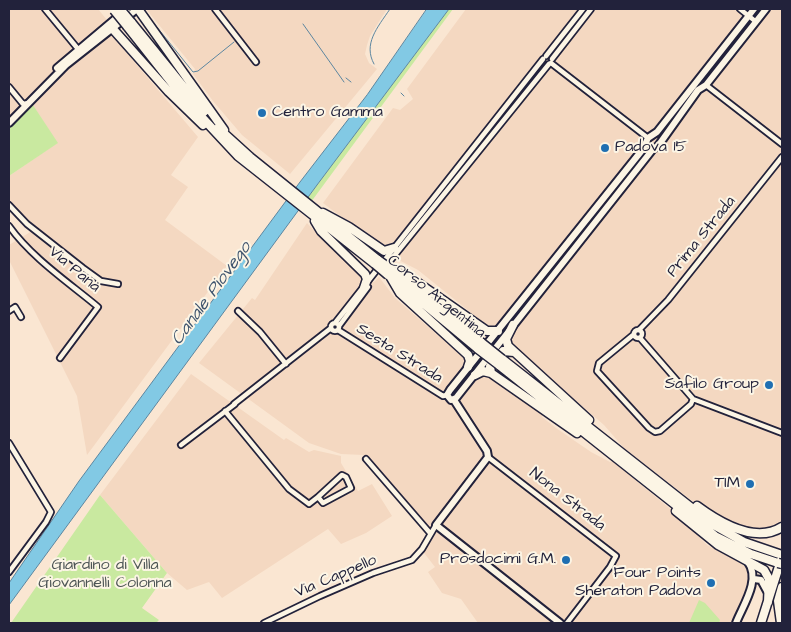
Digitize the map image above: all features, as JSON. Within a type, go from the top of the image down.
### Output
[{"type":"highway","name":"Corso Argentina","points":[[116,9],[185,90],[233,142],[282,188]]},
{"type":"highway","points":[[137,9],[233,142]]},
{"type":"highway","name":"Corso Argentina","points":[[129,24],[183,97],[238,156],[377,262],[500,362],[626,460],[659,481],[732,545],[780,564]]},
{"type":"highway","points":[[111,25],[184,108],[238,156]]},
{"type":"highway","points":[[312,212],[332,216],[384,251],[394,248]]},
{"type":"highway","points":[[312,212],[321,231],[365,274],[367,280],[364,288]]},
{"type":"highway","points":[[391,274],[411,278],[487,331],[498,331]]},
{"type":"highway","points":[[391,274],[400,293],[468,355],[470,361],[468,367]]},
{"type":"highway","points":[[513,325],[506,339],[514,352],[626,460]]},
{"type":"highway","points":[[492,372],[490,366],[503,351],[514,352]]},
{"type":"highway","points":[[475,375],[483,371],[492,372],[546,412],[626,460]]},
{"type":"highway","name":"Corso Argentina","points":[[626,460],[654,488],[710,527],[755,546],[781,553]]},
{"type":"highway","points":[[659,481],[710,515],[738,529],[761,533],[773,532],[782,527]]},
{"type":"highway","points":[[654,488],[664,501],[700,532],[718,545],[758,565],[767,574],[770,587],[768,602]]},
{"type":"highway","points":[[760,623],[768,602],[781,553]]},
{"type":"highway","points":[[768,602],[776,591],[782,571]]},
{"type":"highway","points":[[781,623],[781,610],[778,601],[782,587]]},
{"type":"highway","points":[[767,593],[768,602]]},
{"type":"street","points":[[45,9],[77,52]]},
{"type":"street","points":[[9,119],[77,52],[111,25],[127,9]]},
{"type":"street","points":[[111,25],[137,9]]},
{"type":"street","points":[[215,9],[256,62]]},
{"type":"street","points":[[337,326],[394,248],[583,9]]},
{"type":"street","points":[[181,445],[331,328],[337,326],[459,177],[591,9]]},
{"type":"street","points":[[740,9],[756,21]]},
{"type":"street","points":[[754,9],[468,367],[447,395],[451,400],[454,400],[475,375],[766,9]]},
{"type":"street","points":[[544,57],[545,64],[551,62]]},
{"type":"street","points":[[544,57],[649,140],[659,142]]},
{"type":"street","points":[[699,79],[707,78],[705,85]]},
{"type":"street","points":[[699,79],[782,144]]},
{"type":"street","points":[[9,87],[26,103]]},
{"type":"street","points":[[9,124],[26,103]]},
{"type":"street","points":[[496,119],[501,123]]},
{"type":"street","points":[[649,140],[653,149]]},
{"type":"street","name":"Prima Strada","points":[[693,399],[691,404],[660,431],[655,432],[649,428],[597,371],[599,363],[654,316],[782,157]]},
{"type":"street","points":[[452,175],[454,180],[459,177]]},
{"type":"street","points":[[447,182],[449,184],[448,190]]},
{"type":"street","points":[[600,201],[607,207]]},
{"type":"street","name":"Via Panà","points":[[9,205],[27,224],[102,282],[118,284]]},
{"type":"street","points":[[9,226],[14,233],[9,239]]},
{"type":"street","name":"Via Panà","points":[[14,233],[56,273],[98,307],[60,358]]},
{"type":"street","points":[[568,242],[575,248]]},
{"type":"street","points":[[9,311],[15,307],[21,316]]},
{"type":"street","points":[[238,311],[260,332],[286,364]]},
{"type":"street","name":"Sesta Strada","points":[[337,326],[443,396],[447,395]]},
{"type":"street","points":[[639,330],[642,334],[640,338]]},
{"type":"street","points":[[633,335],[636,338],[640,338],[693,399],[782,432]]},
{"type":"street","name":"Nona Strada","points":[[454,400],[487,451],[488,457],[616,556],[615,560],[567,623]]},
{"type":"street","points":[[225,411],[289,489],[309,504],[342,475],[351,488],[323,503],[318,497]]},
{"type":"street","points":[[9,443],[51,512],[46,522],[9,572]]},
{"type":"street","points":[[366,459],[430,533],[488,457]]},
{"type":"street","points":[[436,525],[560,623]]},
{"type":"street","name":"Via Cappello","points":[[264,623],[373,573],[406,563],[418,555],[430,533]]},
{"type":"street","points":[[736,623],[754,579],[752,569],[746,559]]},
{"type":"street","points":[[754,579],[761,580],[767,593]]},
{"type":"shaded area","points":[[9,9],[98,9],[107,20],[103,25],[198,137],[171,175],[188,187],[165,220],[227,266],[87,455],[77,396],[9,260],[9,245],[37,228],[9,201],[9,176],[57,143],[29,99],[9,118]]},
{"type":"shaded area","points":[[146,9],[387,9],[370,36],[365,54],[369,63],[377,69],[290,174],[242,135],[193,74],[195,69]]},
{"type":"shaded area","points":[[466,9],[782,9],[782,524],[768,531],[741,529],[695,503],[624,448],[604,425],[510,344],[418,270],[395,258],[323,203],[393,108],[400,110],[413,99],[407,89]]},
{"type":"shaded area","points":[[307,223],[326,243],[358,271],[374,282],[379,277],[395,298],[465,359],[543,412],[542,417],[556,428],[591,452],[610,462],[612,461],[674,512],[707,545],[746,566],[750,579],[734,623],[478,623],[461,599],[442,593],[428,572],[435,567],[421,549],[429,534],[364,455],[341,454],[309,443],[199,363],[252,298],[255,300]]},
{"type":"shaded area","points":[[191,374],[284,440],[286,438],[309,452],[314,450],[341,456],[341,463],[358,491],[372,484],[392,516],[366,533],[341,544],[328,529],[222,598],[209,582],[187,590],[167,573],[100,495]]},
{"type":"green space","points":[[449,9],[453,9],[311,202],[307,199],[317,185]]},
{"type":"green space","points":[[33,105],[58,143],[9,176],[9,127]]},
{"type":"green space","name":"Giardino di Villa Giovannelli Colonna","points":[[100,495],[167,573],[142,608],[159,620],[156,623],[11,623]]},
{"type":"green space","points":[[699,600],[705,603],[720,620],[719,623],[689,623]]},
{"type":"water","points":[[427,9],[449,9],[317,185],[9,605],[9,583],[79,481],[300,182],[367,95]]},
{"type":"waterway","points":[[374,64],[370,50],[373,36],[390,9]]},
{"type":"waterway","points":[[144,11],[193,72],[198,71],[234,42]]},
{"type":"waterway","points":[[303,24],[344,82]]},
{"type":"waterway","points":[[346,78],[351,82]]},
{"type":"waterway","points":[[401,93],[404,96]]},
{"type":"place","name":"Centro Gamma","points":[[262,113]]},
{"type":"place","name":"Padova 15","points":[[605,148]]},
{"type":"place","name":"Safilo Group","points":[[769,385]]},
{"type":"place","name":"TIM","points":[[750,484]]},
{"type":"place","name":"Prosdocimi G.M.","points":[[566,560]]},
{"type":"place","name":"Four Points Sheraton Padova","points":[[711,583]]},
{"type":"water label","name":"Canale Piovego","points":[[212,294]]}]
